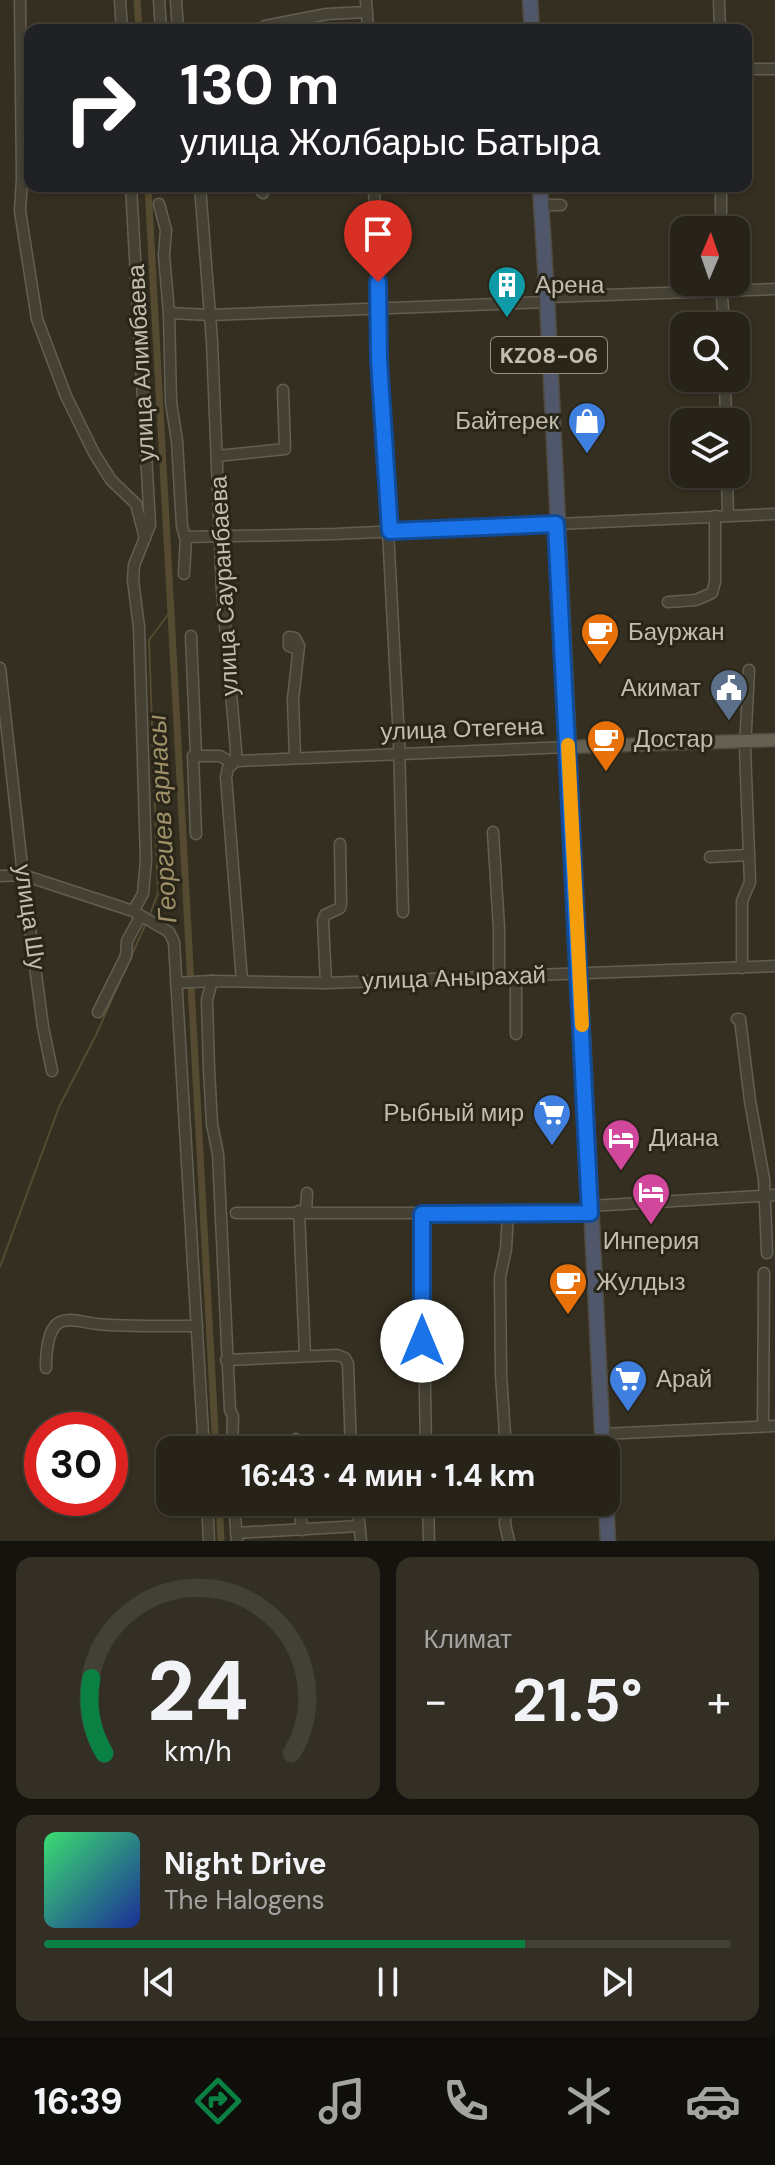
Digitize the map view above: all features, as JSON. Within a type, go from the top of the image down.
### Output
[{"type":"highway","points":[[530,0],[532,24]]},
{"type":"highway","name":"KZ08-06","points":[[540,192],[602,1434]]},
{"type":"highway","points":[[607,1516],[608,1541]]},
{"type":"main road","name":"улица Отегена","points":[[568,747],[775,740]]},
{"type":"street","points":[[20,0],[20,211],[37,319],[66,396],[94,453],[111,480],[136,504],[145,538]]},
{"type":"street","points":[[120,0],[122,24]]},
{"type":"street","points":[[159,0],[161,24]]},
{"type":"street","points":[[176,0],[178,24]]},
{"type":"street","points":[[366,0],[368,24]]},
{"type":"street","points":[[719,0],[720,24]]},
{"type":"street","points":[[275,24],[327,14],[367,12]]},
{"type":"street","points":[[752,69],[775,69]]},
{"type":"street","name":"улица Алимбаева","points":[[98,1012],[126,956],[127,941],[143,894],[146,860],[139,627],[133,580],[134,565],[150,525],[131,192]]},
{"type":"street","name":"улица Сауранбаева","points":[[200,192],[234,762],[226,777],[242,981]]},
{"type":"street","points":[[374,192],[400,754],[403,912]]},
{"type":"street","points":[[721,192],[721,216]]},
{"type":"street","points":[[159,204],[166,230],[164,255],[171,402],[185,537],[184,574]]},
{"type":"street","points":[[540,205],[561,205]]},
{"type":"street","points":[[750,288],[775,289]]},
{"type":"street","points":[[169,313],[210,315],[547,300],[670,291]]},
{"type":"street","points":[[217,456],[285,449],[283,390]]},
{"type":"street","points":[[727,488],[728,515]]},
{"type":"street","points":[[185,537],[775,514]]},
{"type":"street","points":[[668,602],[696,600],[712,593],[715,582],[715,516]]},
{"type":"street","points":[[191,636],[196,834]]},
{"type":"street","points":[[295,758],[293,699],[299,666],[297,649]]},
{"type":"street","name":"улица Шу","points":[[0,668],[23,875],[43,1027],[52,1071]]},
{"type":"street","points":[[742,968],[742,901],[750,882],[746,741],[749,670]]},
{"type":"street","name":"улица Отегена","points":[[196,755],[220,756],[234,762],[568,747]]},
{"type":"street","points":[[493,832],[499,976]]},
{"type":"street","points":[[326,983],[323,921],[325,915],[341,904],[340,844]]},
{"type":"street","points":[[710,857],[749,855]]},
{"type":"street","points":[[0,876],[23,875],[137,914],[169,932],[174,942],[182,982],[203,1436]]},
{"type":"street","name":"улица Анырахай","points":[[182,982],[326,983],[775,966]]},
{"type":"street","points":[[516,976],[516,1034]]},
{"type":"street","points":[[209,981],[212,1124],[216,1140],[232,1436]]},
{"type":"street","points":[[737,1019],[740,1019],[750,1101],[762,1164],[767,1253]]},
{"type":"street","points":[[305,1356],[302,1211],[307,1193]]},
{"type":"street","points":[[236,1213],[508,1214],[775,1195]]},
{"type":"street","points":[[422,1214],[426,1436]]},
{"type":"street","points":[[505,1436],[500,1277],[506,1249],[508,1214]]},
{"type":"street","points":[[763,1425],[764,1273]]},
{"type":"street","points":[[46,1368],[52,1334],[60,1321],[197,1326]]},
{"type":"street","points":[[226,1360],[337,1355],[347,1360],[350,1436]]},
{"type":"street","points":[[602,1434],[775,1426]]},
{"type":"street","points":[[208,1516],[209,1541]]},
{"type":"street","points":[[235,1516],[236,1537],[359,1526]]},
{"type":"street","points":[[300,1516],[302,1530]]},
{"type":"street","points":[[358,1516],[361,1541]]},
{"type":"street","points":[[428,1516],[429,1541]]},
{"type":"street","points":[[505,1516],[509,1541]]},
{"type":"waterway","name":"Георгиев арнасы","points":[[137,0],[139,24]]},
{"type":"waterway","name":"Георгиев арнасы","points":[[148,192],[215,1436]]},
{"type":"waterway","points":[[149,917],[158,893],[149,640],[170,612]]},
{"type":"waterway","points":[[131,957],[146,923]]},
{"type":"waterway","points":[[0,1267],[59,1107],[128,963]]},
{"type":"waterway","name":"Георгиев арнасы","points":[[220,1516],[221,1541]]},
{"type":"slow traffic","points":[[568,745],[582,1025]]},
{"type":"place","name":"Арена","points":[[507,319]]},
{"type":"place","name":"Байтерек","points":[[587,455]]},
{"type":"place","name":"Бауржан","points":[[600,666]]},
{"type":"place","name":"Акимат","points":[[729,722]]},
{"type":"place","name":"Достар","points":[[606,773]]},
{"type":"place","name":"Рыбный мир","points":[[552,1147]]},
{"type":"place","name":"Диана","points":[[621,1172]]},
{"type":"place","name":"Инперия","points":[[651,1226]]},
{"type":"place","name":"Жулдыз","points":[[568,1316]]},
{"type":"place","name":"Арай","points":[[628,1413]]},
{"type":"route","points":[[378,282],[379,360],[390,531],[556,524],[590,1213],[422,1214],[422,1341]]}]
